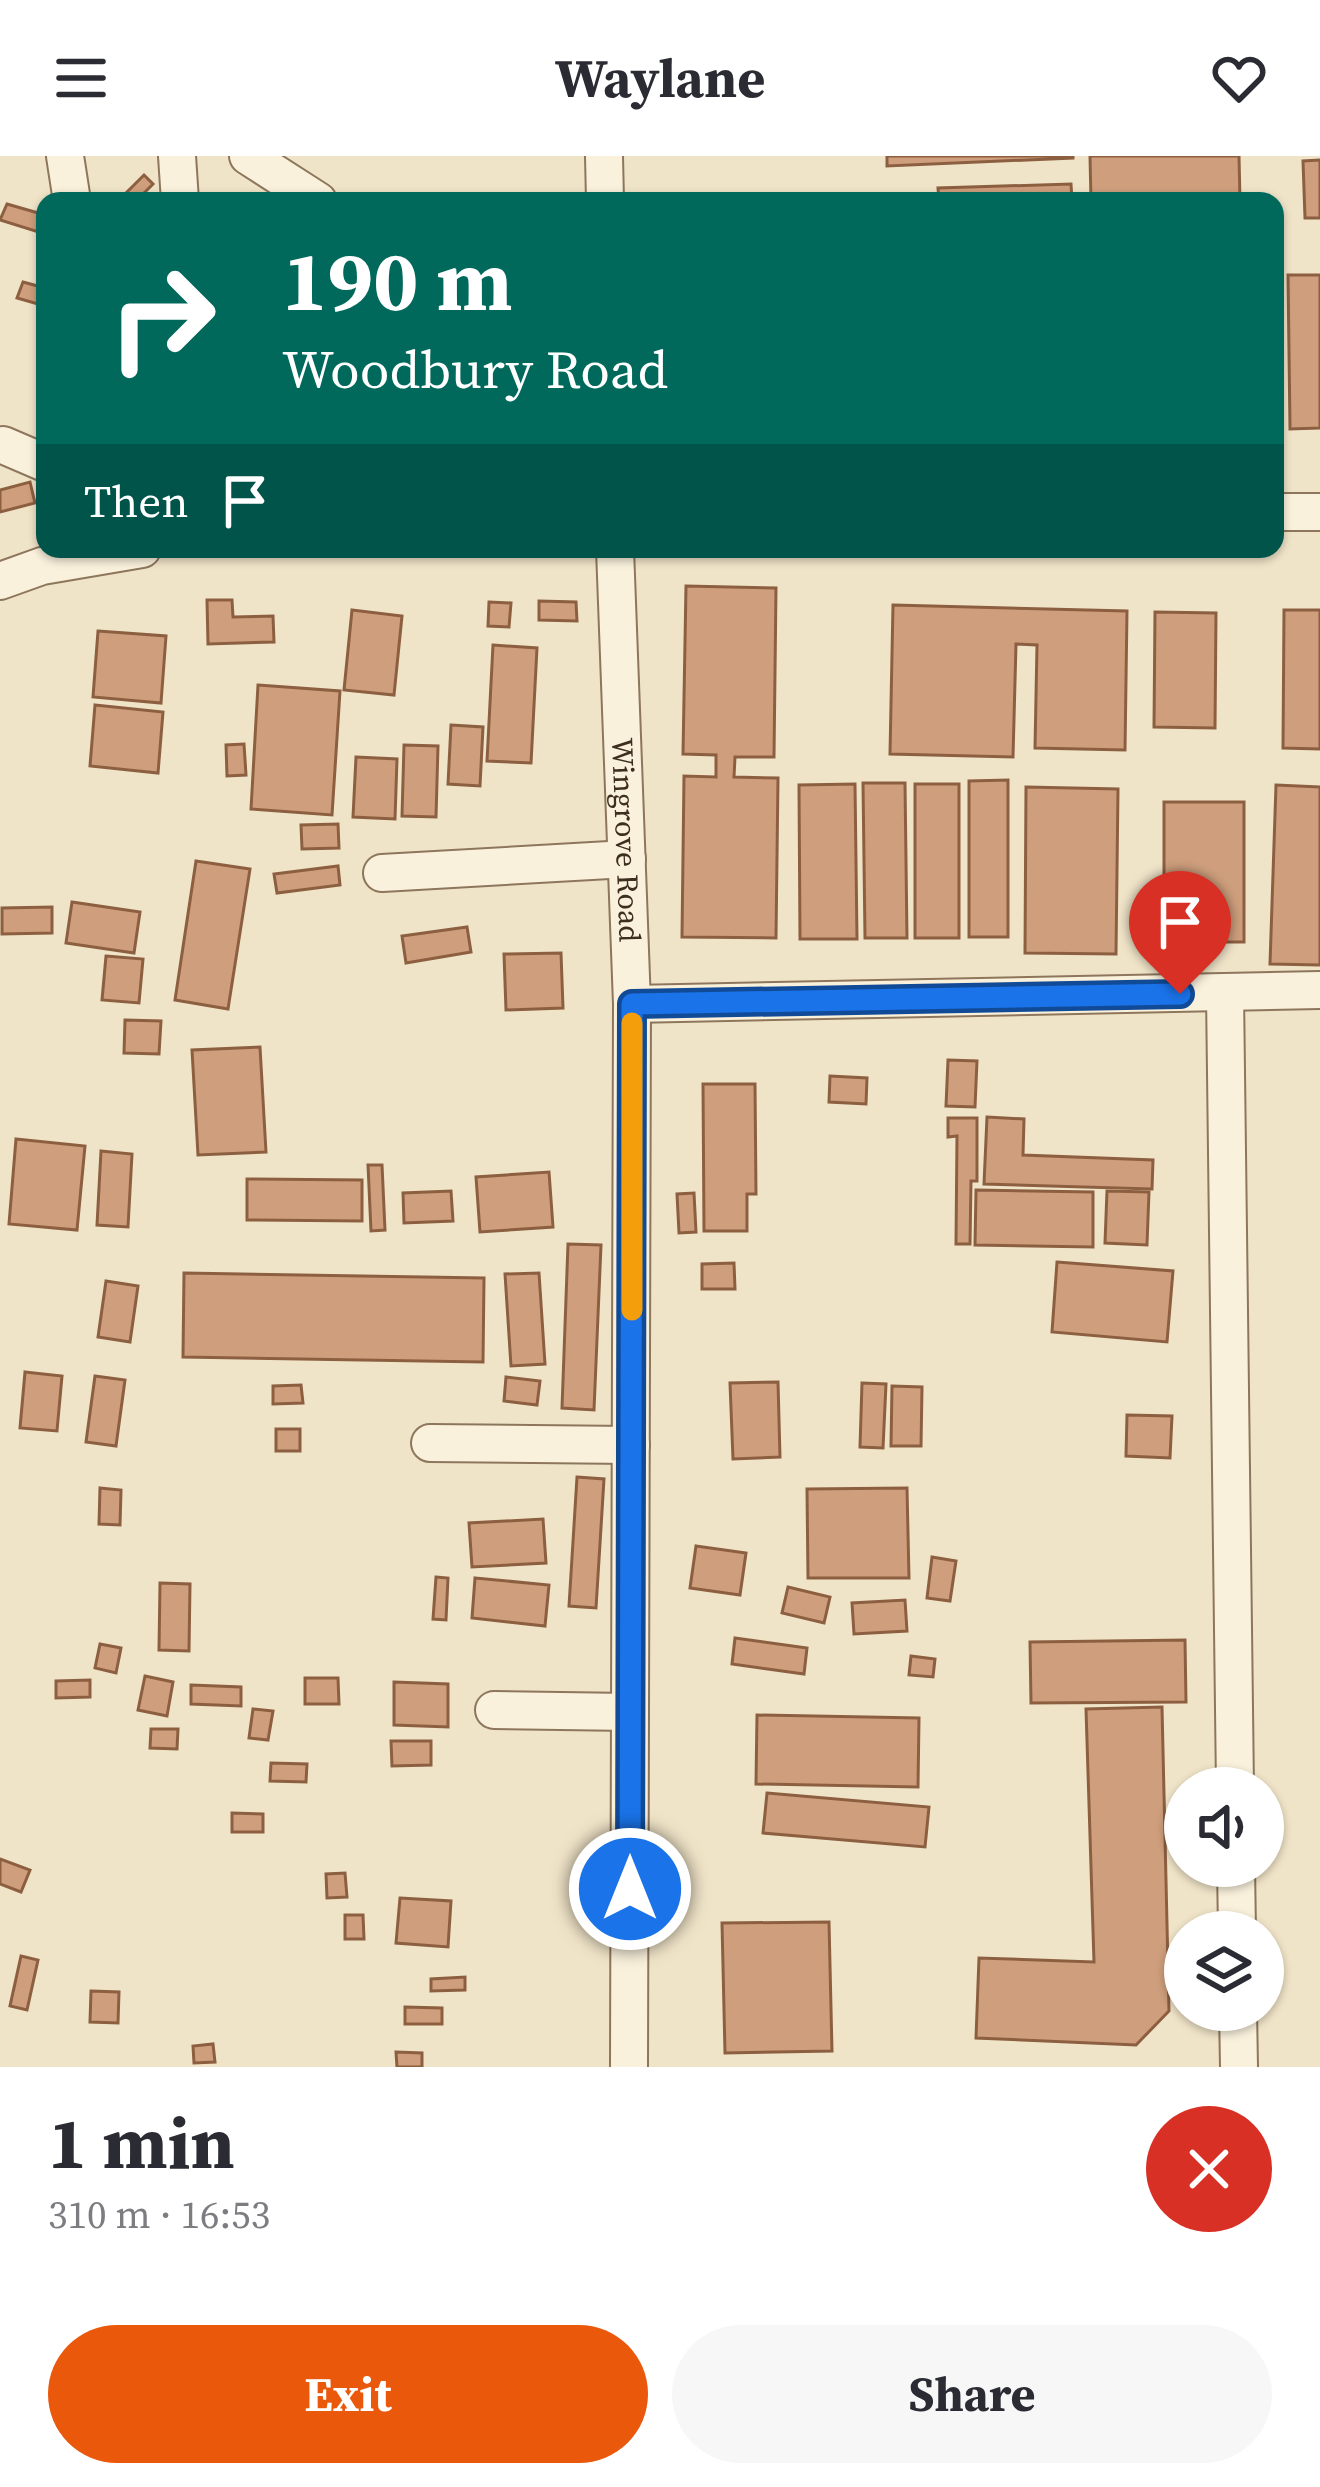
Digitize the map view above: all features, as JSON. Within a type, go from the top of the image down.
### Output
[{"type":"street","points":[[65,156],[71,192]]},
{"type":"street","points":[[177,156],[179,192]]},
{"type":"street","points":[[248,156],[304,192]]},
{"type":"street","points":[[604,156],[605,192]]},
{"type":"street","points":[[1,440],[36,458]]},
{"type":"street","points":[[1284,512],[1320,512]]},
{"type":"street","points":[[0,581],[86,558]]},
{"type":"street","name":"Wingrove Road","points":[[615,558],[632,1004],[629,2067]]},
{"type":"street","points":[[382,874],[627,859]]},
{"type":"street","points":[[632,1004],[1320,990]]},
{"type":"street","points":[[1225,993],[1235,1767]]},
{"type":"street","points":[[430,1443],[631,1444]]},
{"type":"street","points":[[494,1710],[630,1712]]},
{"type":"street","points":[[1238,2031],[1239,2067]]},
{"type":"building","points":[[887,156],[1073,156],[1073,158],[887,166]]},
{"type":"building","points":[[1090,156],[1239,156],[1240,192],[1091,192]]},
{"type":"building","points":[[1320,160],[1320,218],[1305,218],[1303,161]]},
{"type":"building","points":[[144,175],[153,184],[145,192],[127,192]]},
{"type":"building","points":[[1071,184],[1071,192],[938,192],[938,188]]},
{"type":"building","points":[[7,204],[36,212],[36,231],[0,220]]},
{"type":"building","points":[[1288,275],[1320,275],[1320,428],[1290,429]]},
{"type":"building","points":[[23,282],[36,286],[36,303],[17,298]]},
{"type":"building","points":[[30,482],[35,503],[0,512],[0,490]]},
{"type":"building","points":[[686,586],[776,588],[774,757],[735,757],[734,777],[778,778],[776,938],[682,937],[684,776],[716,777],[716,755],[683,754]]},
{"type":"building","points":[[207,600],[232,600],[233,617],[273,616],[274,642],[208,644]]},
{"type":"building","points":[[539,601],[576,602],[577,621],[539,620]]},
{"type":"building","points":[[489,602],[511,603],[509,627],[488,626]]},
{"type":"building","points":[[893,605],[1127,611],[1125,750],[1035,748],[1037,645],[1016,644],[1013,757],[890,754]]},
{"type":"building","points":[[352,610],[402,616],[394,695],[344,690]]},
{"type":"building","points":[[1284,610],[1320,610],[1320,749],[1283,748]]},
{"type":"building","points":[[1155,612],[1216,613],[1215,728],[1154,727]]},
{"type":"building","points":[[98,631],[166,636],[161,703],[93,697]]},
{"type":"building","points":[[493,645],[537,648],[531,763],[487,761]]},
{"type":"building","points":[[258,685],[340,691],[332,815],[251,809]]},
{"type":"building","points":[[95,705],[163,712],[158,773],[90,766]]},
{"type":"building","points":[[451,725],[483,727],[480,786],[448,784]]},
{"type":"building","points":[[244,744],[246,775],[227,776],[226,745]]},
{"type":"building","points":[[404,745],[438,746],[436,817],[402,816]]},
{"type":"building","points":[[356,757],[397,759],[395,819],[353,817]]},
{"type":"building","points":[[1008,780],[1008,937],[969,937],[969,781]]},
{"type":"building","points":[[863,783],[905,783],[907,938],[865,938]]},
{"type":"building","points":[[855,784],[857,939],[800,939],[799,785]]},
{"type":"building","points":[[915,784],[959,784],[959,938],[915,938]]},
{"type":"building","points":[[1276,785],[1320,787],[1320,965],[1270,964]]},
{"type":"building","points":[[1026,787],[1118,789],[1116,954],[1025,953]]},
{"type":"building","points":[[1164,802],[1244,802],[1244,942],[1164,942]]},
{"type":"building","points":[[338,824],[339,848],[302,849],[301,825]]},
{"type":"building","points":[[196,861],[250,869],[228,1009],[175,1000]]},
{"type":"building","points":[[338,866],[340,885],[277,893],[274,874]]},
{"type":"building","points":[[72,902],[140,912],[134,953],[66,943]]},
{"type":"building","points":[[52,907],[52,933],[2,934],[2,908]]},
{"type":"building","points":[[467,927],[471,952],[406,963],[402,936]]},
{"type":"building","points":[[561,953],[563,1008],[506,1010],[504,954]]},
{"type":"building","points":[[106,956],[143,959],[139,1003],[102,1000]]},
{"type":"building","points":[[125,1020],[161,1021],[159,1054],[124,1053]]},
{"type":"building","points":[[260,1047],[266,1152],[198,1155],[192,1050]]},
{"type":"building","points":[[948,1060],[977,1061],[975,1107],[946,1106]]},
{"type":"building","points":[[830,1076],[867,1078],[866,1104],[829,1102]]},
{"type":"building","points":[[703,1084],[755,1084],[756,1194],[747,1194],[747,1231],[704,1231]]},
{"type":"building","points":[[987,1117],[1024,1119],[1023,1155],[1153,1160],[1152,1189],[984,1184]]},
{"type":"building","points":[[948,1118],[977,1118],[970,1244],[956,1244],[957,1136],[948,1137]]},
{"type":"building","points":[[16,1139],[85,1146],[77,1230],[9,1224]]},
{"type":"building","points":[[101,1151],[132,1154],[128,1227],[97,1225]]},
{"type":"building","points":[[368,1165],[382,1165],[385,1230],[371,1231]]},
{"type":"building","points":[[549,1172],[553,1227],[480,1232],[476,1177]]},
{"type":"building","points":[[247,1179],[362,1180],[362,1221],[247,1220]]},
{"type":"building","points":[[976,1190],[1093,1192],[1093,1247],[975,1245]]},
{"type":"building","points":[[451,1191],[453,1221],[404,1223],[403,1193]]},
{"type":"building","points":[[1107,1191],[1149,1192],[1147,1245],[1105,1243]]},
{"type":"building","points":[[694,1193],[696,1232],[679,1233],[677,1194]]},
{"type":"building","points":[[568,1244],[601,1245],[594,1410],[562,1408]]},
{"type":"building","points":[[1057,1262],[1173,1271],[1167,1342],[1052,1332]]},
{"type":"building","points":[[734,1263],[735,1289],[702,1289],[702,1264]]},
{"type":"building","points":[[184,1273],[484,1278],[483,1362],[183,1357]]},
{"type":"building","points":[[539,1273],[545,1364],[511,1366],[505,1274]]},
{"type":"building","points":[[106,1281],[138,1286],[130,1342],[98,1337]]},
{"type":"building","points":[[25,1372],[62,1376],[57,1431],[20,1428]]},
{"type":"building","points":[[95,1376],[125,1380],[116,1446],[86,1442]]},
{"type":"building","points":[[506,1377],[540,1381],[537,1405],[504,1401]]},
{"type":"building","points":[[778,1382],[780,1457],[733,1459],[730,1383]]},
{"type":"building","points":[[862,1383],[886,1384],[883,1448],[860,1447]]},
{"type":"building","points":[[301,1385],[303,1403],[273,1404],[273,1386]]},
{"type":"building","points":[[892,1386],[922,1387],[921,1446],[891,1446]]},
{"type":"building","points":[[1127,1415],[1172,1416],[1170,1458],[1126,1456]]},
{"type":"building","points":[[276,1429],[300,1429],[300,1451],[276,1451]]},
{"type":"building","points":[[577,1477],[604,1479],[596,1608],[569,1606]]},
{"type":"building","points":[[100,1488],[121,1490],[120,1525],[99,1524]]},
{"type":"building","points":[[907,1488],[909,1578],[808,1578],[807,1489]]},
{"type":"building","points":[[543,1519],[546,1563],[472,1567],[469,1523]]},
{"type":"building","points":[[696,1546],[746,1553],[740,1595],[690,1588]]},
{"type":"building","points":[[932,1557],[956,1561],[950,1601],[927,1598]]},
{"type":"building","points":[[436,1577],[448,1578],[446,1620],[433,1619]]},
{"type":"building","points":[[475,1578],[549,1585],[545,1626],[472,1618]]},
{"type":"building","points":[[160,1583],[190,1584],[189,1651],[159,1650]]},
{"type":"building","points":[[788,1587],[830,1597],[824,1623],[782,1613]]},
{"type":"building","points":[[905,1600],[907,1631],[854,1634],[852,1603]]},
{"type":"building","points":[[735,1638],[807,1648],[804,1674],[732,1664]]},
{"type":"building","points":[[1185,1640],[1186,1702],[1031,1703],[1030,1642]]},
{"type":"building","points":[[100,1644],[121,1648],[116,1673],[95,1668]]},
{"type":"building","points":[[911,1656],[935,1659],[933,1677],[909,1675]]},
{"type":"building","points":[[145,1676],[173,1682],[167,1716],[138,1710]]},
{"type":"building","points":[[305,1678],[338,1678],[339,1704],[305,1704]]},
{"type":"building","points":[[90,1680],[90,1697],[56,1698],[56,1681]]},
{"type":"building","points":[[394,1682],[448,1684],[448,1727],[394,1725]]},
{"type":"building","points":[[191,1685],[241,1687],[241,1706],[191,1704]]},
{"type":"building","points":[[1162,1707],[1164,2016],[1136,2045],[976,2038],[979,1958],[1094,1962],[1086,1709]]},
{"type":"building","points":[[253,1709],[273,1711],[268,1740],[249,1738]]},
{"type":"building","points":[[757,1715],[919,1718],[918,1787],[756,1784]]},
{"type":"building","points":[[151,1729],[178,1729],[177,1749],[150,1748]]},
{"type":"building","points":[[391,1741],[431,1741],[431,1765],[392,1766]]},
{"type":"building","points":[[271,1763],[307,1764],[306,1782],[270,1781]]},
{"type":"building","points":[[767,1793],[929,1807],[925,1847],[763,1833]]},
{"type":"building","points":[[232,1813],[263,1814],[263,1832],[232,1832]]},
{"type":"building","points":[[0,1859],[30,1870],[21,1892],[0,1884]]},
{"type":"building","points":[[345,1873],[347,1897],[327,1898],[326,1874]]},
{"type":"building","points":[[400,1898],[451,1901],[448,1947],[396,1943]]},
{"type":"building","points":[[345,1915],[363,1915],[364,1939],[345,1939]]},
{"type":"building","points":[[829,1922],[832,2051],[725,2053],[722,1923]]},
{"type":"building","points":[[21,1956],[38,1960],[27,2010],[10,2006]]},
{"type":"building","points":[[465,1977],[465,1990],[431,1991],[431,1979]]},
{"type":"building","points":[[91,1991],[119,1992],[118,2023],[90,2022]]},
{"type":"building","points":[[405,2007],[442,2008],[442,2024],[405,2024]]},
{"type":"building","points":[[213,2044],[215,2062],[194,2063],[193,2046]]},
{"type":"building","points":[[396,2052],[422,2053],[422,2067],[397,2067]]},
{"type":"slow traffic","points":[[632,1023],[632,1310]]},
{"type":"route","points":[[630,1889],[632,1004],[1180,994]]}]
